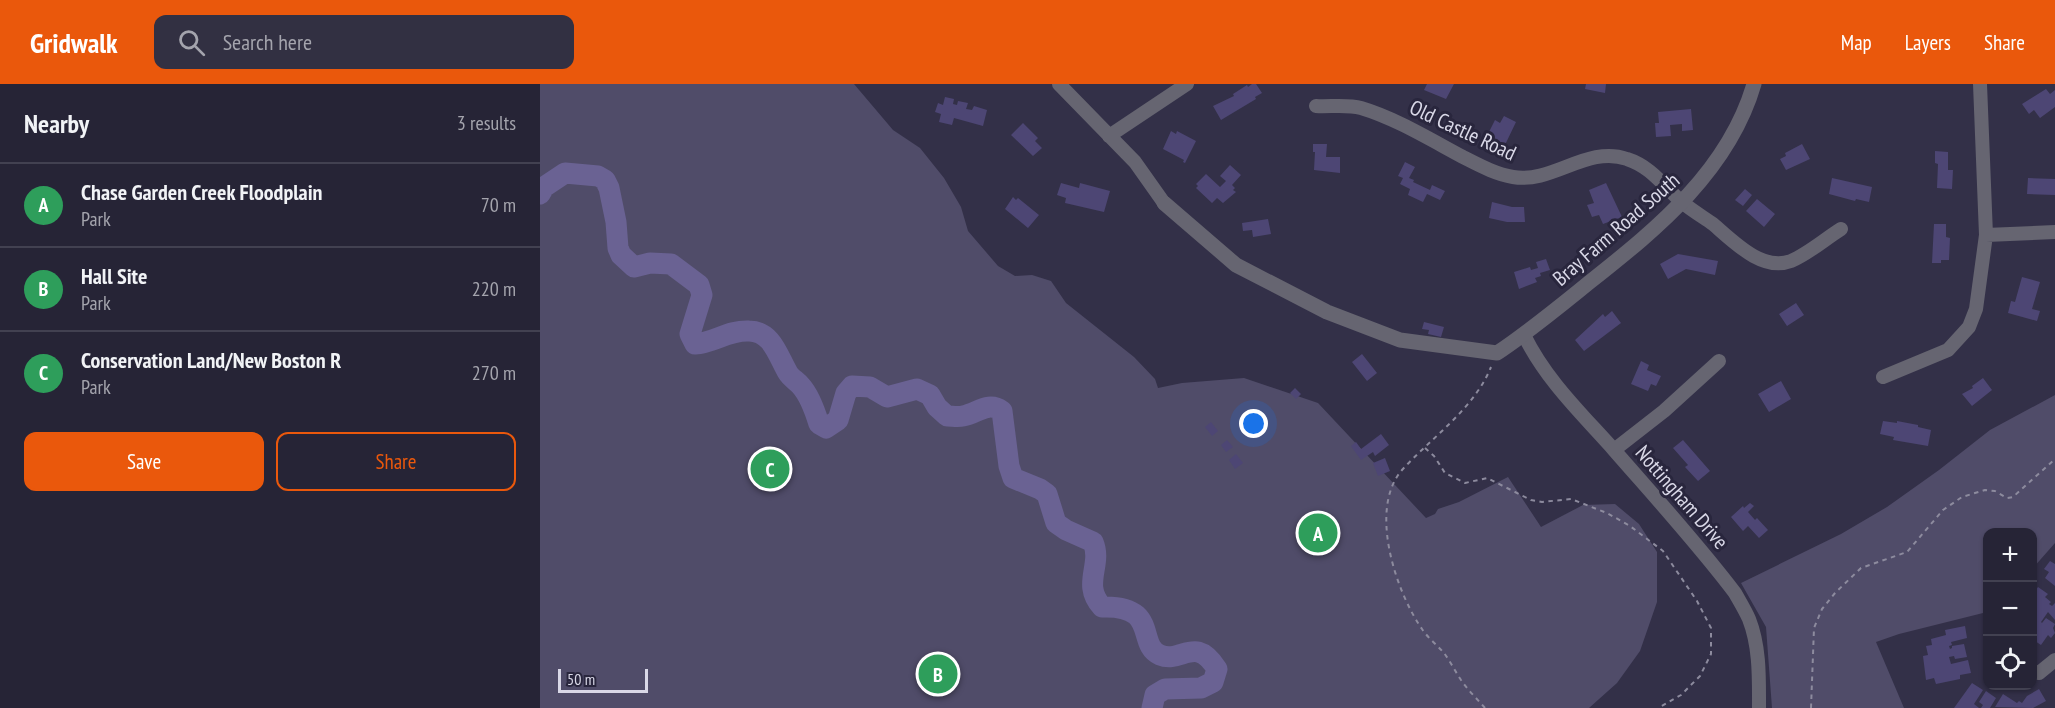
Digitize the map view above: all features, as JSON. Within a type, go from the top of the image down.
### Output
[{"type":"street","points":[[1059,84],[1135,162],[1164,203],[1236,265],[1328,312],[1400,340],[1497,353]]},
{"type":"street","points":[[1109,136],[1188,84]]},
{"type":"street","name":"Bray Farm Road South","points":[[1497,353],[1524,335],[1607,269],[1683,203],[1704,178],[1736,131],[1754,84]]},
{"type":"street","points":[[1883,377],[1948,350],[1969,327],[1978,299],[1986,235],[1980,84]]},
{"type":"street","name":"Old Castle Road","points":[[1316,106],[1359,107],[1402,125],[1490,171],[1516,178],[1550,172],[1597,156],[1610,155],[1626,158],[1657,176],[1683,203],[1749,253],[1776,264],[1791,261],[1840,229]]},
{"type":"street","points":[[1986,235],[2055,232]]},
{"type":"street","name":"Nottingham Drive","points":[[1524,335],[1536,359],[1556,386],[1614,450],[1735,593],[1754,632],[1758,654],[1759,708]]},
{"type":"street","points":[[1614,450],[1664,411],[1719,361]]},
{"type":"street","points":[[2037,673],[2055,660]]},
{"type":"path","points":[[1485,708],[1462,681],[1445,654],[1422,629],[1392,563],[1386,523],[1389,492],[1401,472],[1470,401],[1487,377],[1497,353]]},
{"type":"path","points":[[1425,448],[1434,456],[1445,473],[1465,483],[1487,478],[1531,500],[1542,502],[1571,500],[1607,513],[1630,526],[1662,551],[1697,601],[1710,628],[1711,654],[1694,683],[1681,695],[1658,708]]},
{"type":"path","points":[[1810,708],[1814,628],[1822,609],[1835,593],[1861,568],[1907,552],[1943,510],[1955,501],[1985,490],[2007,498],[2013,497],[2055,459]]},
{"type":"shaded area","points":[[540,84],[854,84],[893,130],[920,148],[944,178],[961,207],[968,231],[998,266],[1015,276],[1032,275],[1051,281],[1066,303],[1134,357],[1155,379],[1158,388],[1182,383],[1244,378],[1318,403],[1426,518],[1435,514],[1438,509],[1459,502],[1508,477],[1541,527],[1583,505],[1615,504],[1639,524],[1657,552],[1657,602],[1640,651],[1617,683],[1589,708],[540,708]]},
{"type":"shaded area","points":[[2055,395],[2055,543],[2037,563],[2037,528],[1983,528],[1983,613],[1876,642],[1904,708],[1772,708],[1766,627],[1741,583],[1841,534],[1887,507],[1990,430]]},
{"type":"building","points":[[1252,84],[1256,84],[1262,93],[1221,120],[1213,106]]},
{"type":"building","points":[[1427,84],[1454,84],[1446,99],[1424,90]]},
{"type":"building","points":[[1586,84],[1606,84],[1605,93],[1585,89]]},
{"type":"building","points":[[2046,89],[2050,94],[2055,90],[2055,107],[2040,118],[2034,110],[2029,114],[2022,104]]},
{"type":"building","points":[[945,97],[954,99],[953,104],[957,105],[958,101],[968,103],[966,109],[972,110],[974,106],[987,110],[983,126],[954,118],[952,125],[939,122],[941,114],[935,112],[938,103],[943,105]]},
{"type":"building","points":[[1691,109],[1693,130],[1682,131],[1682,124],[1670,125],[1671,136],[1656,137],[1655,123],[1659,123],[1658,112]]},
{"type":"building","points":[[1504,116],[1516,122],[1504,147],[1486,138],[1495,120],[1500,123]]},
{"type":"building","points":[[1023,123],[1038,138],[1035,141],[1042,148],[1033,156],[1011,135]]},
{"type":"building","points":[[1171,131],[1176,134],[1177,131],[1196,141],[1185,163],[1184,160],[1163,149]]},
{"type":"building","points":[[1313,144],[1327,144],[1326,157],[1340,157],[1340,173],[1314,170]]},
{"type":"building","points":[[1802,144],[1810,159],[1786,170],[1780,159],[1786,156],[1785,153]]},
{"type":"building","points":[[1935,151],[1948,152],[1948,170],[1953,170],[1952,189],[1937,188],[1938,164],[1935,163]]},
{"type":"building","points":[[1405,162],[1415,167],[1409,178],[1414,180],[1413,182],[1430,190],[1432,185],[1445,191],[1440,200],[1427,194],[1423,202],[1408,195],[1410,189],[1400,184],[1403,178],[1398,176]]},
{"type":"building","points":[[1230,165],[1241,175],[1232,185],[1236,192],[1223,203],[1217,198],[1212,203],[1196,188],[1198,186],[1196,184],[1206,174],[1220,187],[1226,181],[1220,176]]},
{"type":"building","points":[[1832,178],[1872,187],[1869,202],[1829,194]]},
{"type":"building","points":[[2028,178],[2055,179],[2055,195],[2027,194]]},
{"type":"building","points":[[1061,183],[1079,188],[1080,183],[1110,191],[1104,212],[1065,203],[1066,198],[1057,195]]},
{"type":"building","points":[[1606,183],[1622,217],[1603,224],[1599,215],[1592,217],[1587,205],[1594,203],[1589,190]]},
{"type":"building","points":[[1745,189],[1752,195],[1743,206],[1735,200]]},
{"type":"building","points":[[1013,197],[1016,200],[1018,198],[1039,215],[1028,228],[1005,209]]},
{"type":"building","points":[[1757,199],[1775,214],[1764,227],[1746,211]]},
{"type":"building","points":[[1492,202],[1512,207],[1524,207],[1525,222],[1507,222],[1489,218]]},
{"type":"building","points":[[1268,219],[1271,234],[1253,237],[1252,230],[1243,231],[1242,223]]},
{"type":"building","points":[[1934,224],[1946,224],[1946,237],[1950,238],[1949,260],[1941,260],[1941,263],[1932,263]]},
{"type":"building","points":[[1678,254],[1718,261],[1715,275],[1686,269],[1668,279],[1660,264]]},
{"type":"building","points":[[1546,259],[1550,270],[1540,273],[1541,276],[1535,278],[1537,282],[1519,289],[1514,272],[1530,267],[1531,270],[1538,268],[1536,262]]},
{"type":"building","points":[[2022,277],[2040,282],[2032,309],[2040,311],[2037,321],[2008,313],[2011,301],[2015,302]]},
{"type":"building","points":[[1796,303],[1804,315],[1787,326],[1779,314]]},
{"type":"building","points":[[1612,311],[1621,323],[1584,351],[1575,340],[1603,314],[1605,317]]},
{"type":"building","points":[[1424,322],[1444,327],[1441,337],[1428,334],[1429,330],[1422,329]]},
{"type":"building","points":[[1362,354],[1377,373],[1367,381],[1352,362]]},
{"type":"building","points":[[1641,361],[1649,365],[1647,370],[1661,376],[1656,386],[1651,384],[1648,391],[1631,384]]},
{"type":"building","points":[[1983,378],[1992,390],[1972,406],[1962,394],[1973,388],[1972,386]]},
{"type":"building","points":[[1781,381],[1791,399],[1769,412],[1758,394]]},
{"type":"building","points":[[1295,388],[1301,394],[1296,399],[1290,393]]},
{"type":"building","points":[[1883,421],[1897,423],[1897,421],[1931,430],[1928,446],[1893,440],[1894,437],[1880,434]]},
{"type":"building","points":[[1211,422],[1218,431],[1212,436],[1205,427]]},
{"type":"building","points":[[1381,434],[1389,445],[1375,456],[1373,452],[1361,460],[1351,446],[1356,442],[1361,449]]},
{"type":"building","points":[[1227,440],[1233,447],[1226,452],[1221,445]]},
{"type":"building","points":[[1683,440],[1710,471],[1698,481],[1685,467],[1688,465],[1673,448]]},
{"type":"building","points":[[1236,454],[1243,463],[1235,469],[1229,460]]},
{"type":"building","points":[[1385,458],[1390,471],[1378,476],[1373,463]]},
{"type":"building","points":[[1750,503],[1754,506],[1748,512],[1768,530],[1759,538],[1748,526],[1743,531],[1731,517]]},
{"type":"building","points":[[2050,561],[2055,564],[2055,586],[2045,578],[2049,572],[2044,569]]},
{"type":"building","points":[[2037,588],[2048,594],[2045,597],[2051,602],[2049,604],[2052,606],[2055,603],[2055,620],[2048,612],[2041,622],[2046,618],[2055,624],[2053,628],[2055,633],[2051,638],[2048,635],[2041,645],[2037,642]]},
{"type":"building","points":[[1965,626],[1967,638],[1951,642],[1952,645],[1949,646],[1950,649],[1952,646],[1964,644],[1967,657],[1955,659],[1954,656],[1949,657],[1951,664],[1968,660],[1971,673],[1960,675],[1960,679],[1936,684],[1934,678],[1926,680],[1923,656],[1928,655],[1926,646],[1932,645],[1931,639],[1946,635],[1945,630]]},
{"type":"building","points":[[1972,683],[1983,690],[1974,704],[1979,708],[1954,708]]},
{"type":"building","points":[[2039,689],[2046,701],[2033,708],[1995,707],[2003,694],[2017,703],[2019,701],[2022,703],[2027,696]]},
{"type":"building","points":[[1986,691],[1996,698],[1990,708],[1981,708],[1983,705],[1979,702]]},
{"type":"waterway","points":[[540,194],[544,187],[565,173],[598,176],[605,180],[609,188],[621,255],[634,267],[650,263],[671,264],[699,285],[702,295],[690,334],[695,344],[741,331],[757,332],[763,335],[773,346],[789,375],[807,394],[819,424],[826,428],[838,420],[846,393],[852,386],[870,387],[887,397],[917,389],[930,395],[937,407],[947,416],[963,416],[987,407],[1002,411],[1009,466],[1013,478],[1047,494],[1056,523],[1093,542],[1096,559],[1093,590],[1102,607],[1120,608],[1132,612],[1144,626],[1153,650],[1160,655],[1168,657],[1188,652],[1202,653],[1217,669],[1213,682],[1201,688],[1165,689],[1155,695],[1152,708]]},
{"type":"place","name":"Conservation Land/New Boston R","points":[[770,469]]},
{"type":"place","name":"Chase Garden Creek Floodplain","points":[[1318,533]]},
{"type":"place","name":"Hall Site","points":[[938,674]]}]
